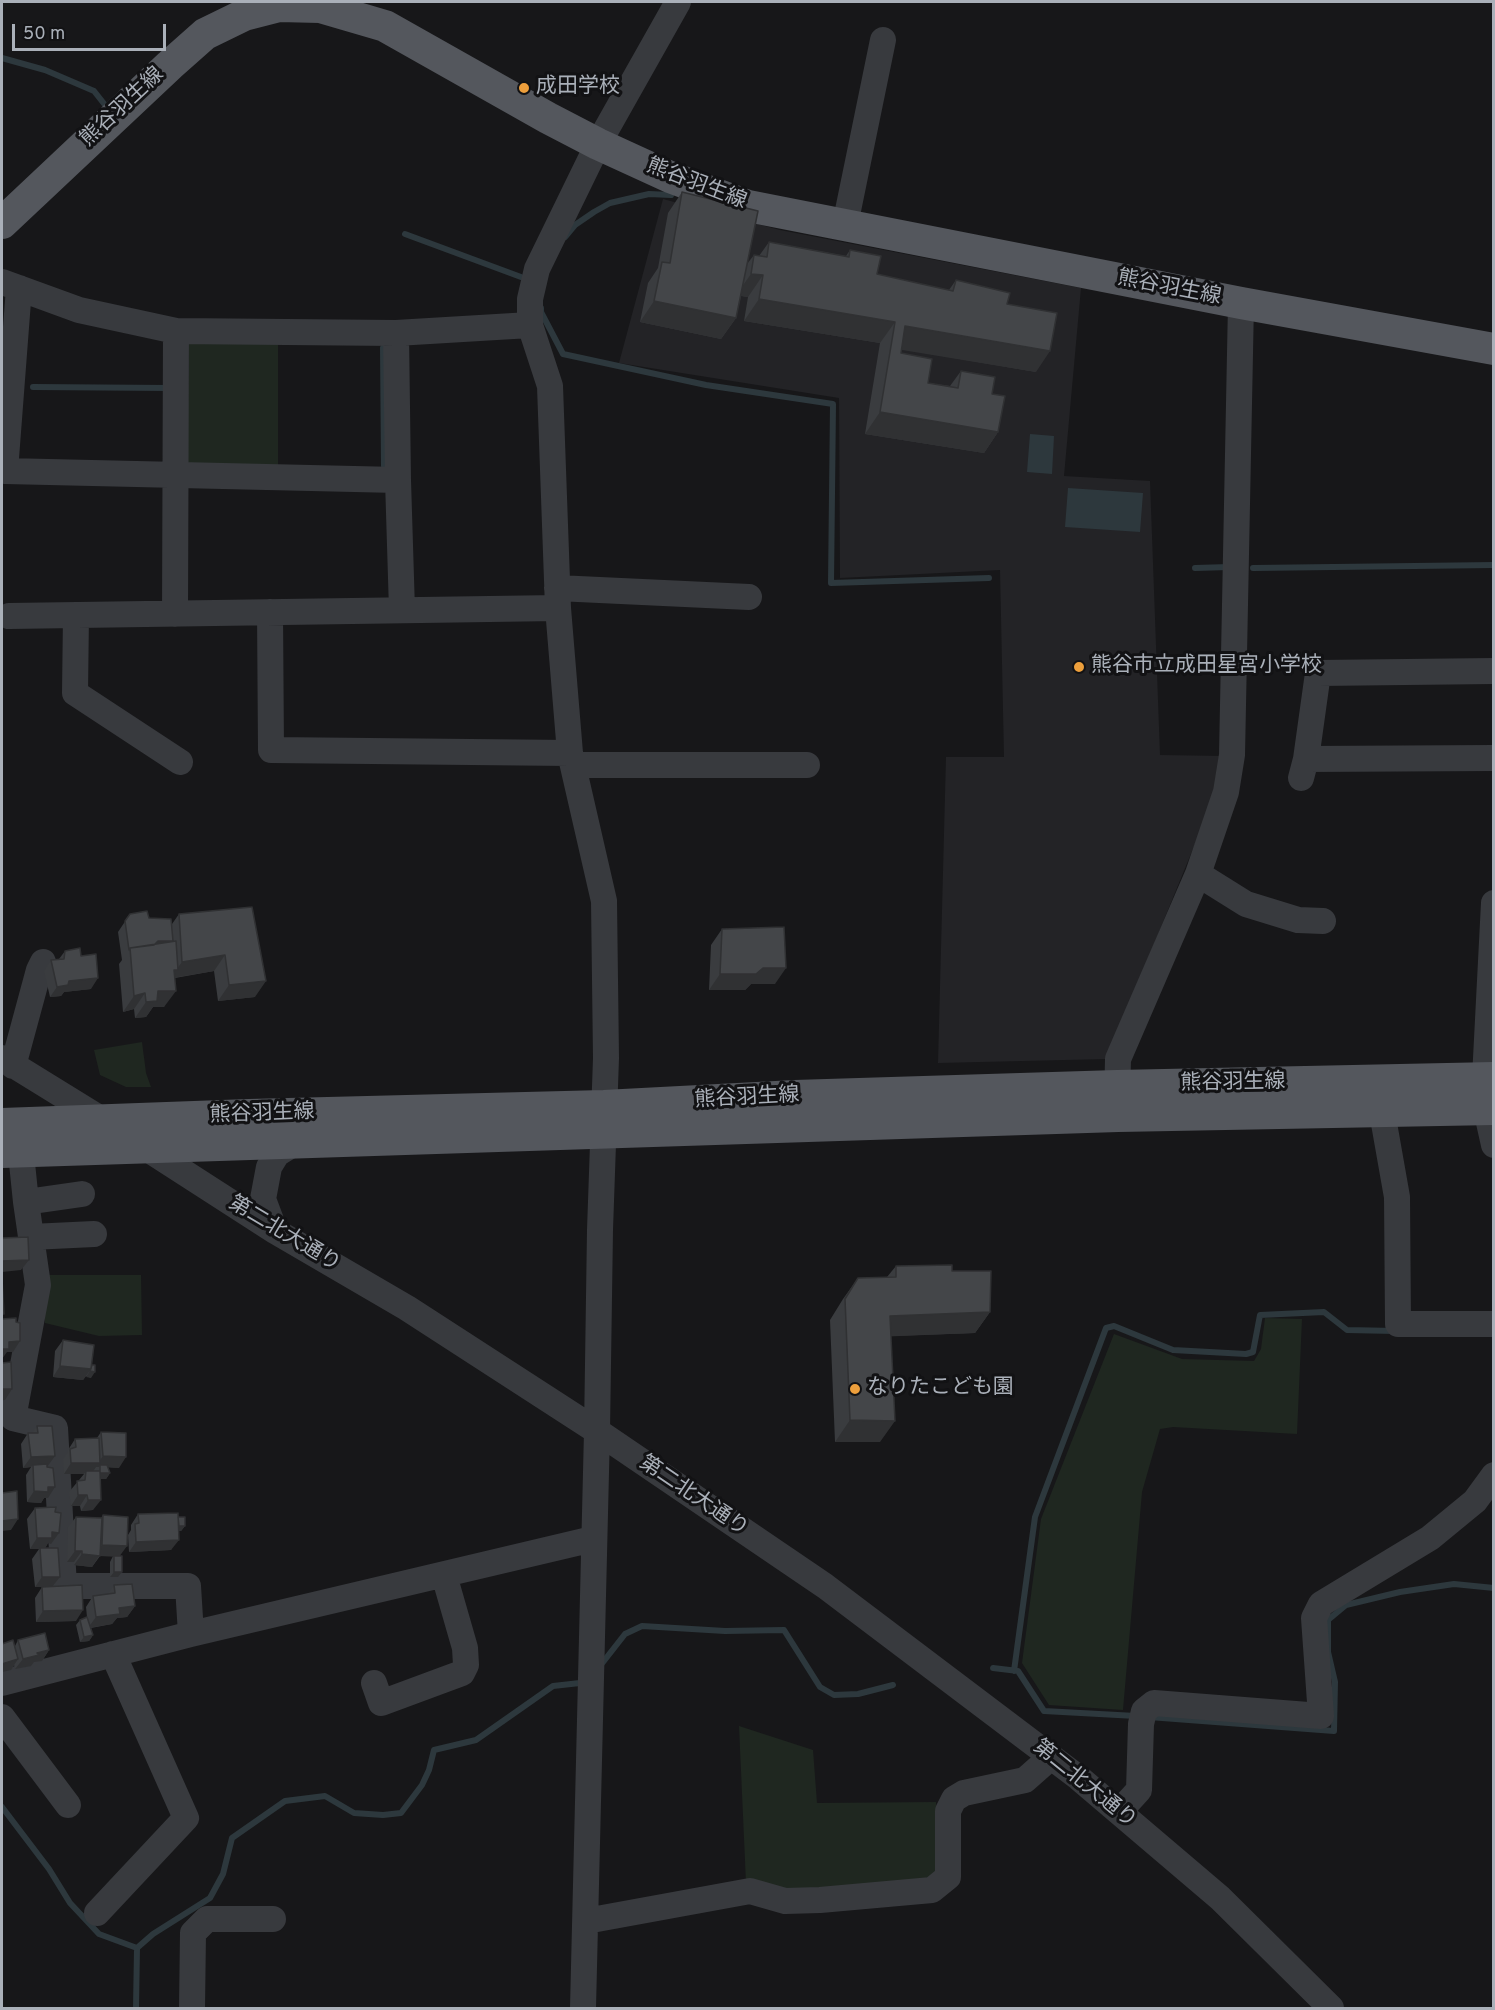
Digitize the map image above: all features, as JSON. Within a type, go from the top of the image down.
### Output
[{"type":"main road","name":"熊谷羽生線","points":[[2,223],[206,34],[244,15],[279,6],[317,4],[385,26],[598,144],[711,194],[748,206],[1241,303],[1494,349]]},
{"type":"main road","name":"熊谷羽生線","points":[[1117,1101],[1489,1078]]},
{"type":"main road","name":"熊谷羽生線","points":[[10,1138],[145,1147],[295,1143],[604,1120],[795,1096],[1117,1101],[1382,1112],[1490,1109]]},
{"type":"main road","name":"熊谷羽生線","points":[[10,1138],[103,1120],[401,1110],[604,1120]]},
{"type":"street","points":[[583,2008],[600,1230],[606,1058],[604,901],[572,759],[558,598],[550,386],[530,325],[530,299],[537,269],[598,144],[678,2]]},
{"type":"street","points":[[845,225],[883,40]]},
{"type":"street","points":[[398,480],[5,471],[10,285],[79,310],[176,331],[396,333],[530,325]]},
{"type":"street","points":[[1117,1101],[1118,1059],[1198,874],[1226,792],[1232,755],[1241,303]]},
{"type":"street","points":[[175,614],[176,331]]},
{"type":"street","points":[[396,333],[402,610]]},
{"type":"street","points":[[9,616],[402,610],[558,598],[749,597]]},
{"type":"street","points":[[270,612],[271,750],[807,765]]},
{"type":"street","points":[[76,615],[75,693],[180,762]]},
{"type":"street","points":[[1494,671],[1318,673],[1303,769],[1494,758]]},
{"type":"street","points":[[1198,874],[1246,904],[1298,920],[1323,921]]},
{"type":"street","points":[[1494,903],[1489,1078],[1494,1145]]},
{"type":"street","points":[[8,1062],[43,962]]},
{"type":"street","name":"第二北大通り","points":[[8,1062],[103,1120],[275,1231],[407,1308],[597,1431],[825,1586],[1051,1757],[1119,1812],[1220,1898],[1331,2008]]},
{"type":"street","points":[[1382,1112],[1397,1197],[1398,1324],[1494,1324]]},
{"type":"street","points":[[10,1138],[26,1202],[38,1285],[7,1418],[55,1428],[64,1586],[188,1586],[190,1634]]},
{"type":"street","points":[[275,1231],[263,1199],[269,1167],[277,1154],[295,1143]]},
{"type":"street","points":[[26,1202],[82,1194]]},
{"type":"street","points":[[31,1237],[94,1234]]},
{"type":"street","points":[[1119,1812],[1139,1790],[1142,1717],[1154,1703],[1321,1716],[1314,1618],[1321,1604],[1430,1538],[1475,1501],[1494,1475]]},
{"type":"street","points":[[2,1683],[190,1634],[593,1539]]},
{"type":"street","points":[[374,1683],[381,1703],[462,1673],[466,1665],[465,1648],[444,1575]]},
{"type":"street","points":[[97,1913],[186,1818],[113,1654]]},
{"type":"street","points":[[2,1717],[68,1805]]},
{"type":"street","points":[[586,1921],[750,1891],[785,1901],[932,1890],[948,1876],[948,1812],[954,1799],[964,1793],[1025,1780],[1051,1757]]},
{"type":"street","points":[[192,2008],[193,1933],[207,1919],[273,1919]]},
{"type":"shaded area","name":"熊谷市立成田星宮小学校","points":[[663,199],[780,230],[1081,288],[1064,476],[1150,481],[1160,755],[1224,756],[1206,817],[1107,1059],[938,1063],[946,757],[1004,757],[1000,570],[840,578],[839,398],[619,363]]},
{"type":"shaded area","points":[[189,343],[278,344],[278,467],[187,468]]},
{"type":"shaded area","points":[[1030,434],[1054,436],[1052,474],[1027,472]]},
{"type":"shaded area","points":[[1068,488],[1143,493],[1140,532],[1065,527]]},
{"type":"shaded area","points":[[142,1042],[146,1073],[151,1087],[126,1087],[100,1075],[94,1050]]},
{"type":"shaded area","points":[[44,1275],[141,1275],[142,1335],[99,1336],[45,1323]]},
{"type":"shaded area","points":[[1265,1318],[1302,1319],[1297,1434],[1173,1427],[1160,1429],[1142,1492],[1123,1710],[1049,1705],[1022,1663],[1041,1519],[1114,1334],[1182,1359],[1254,1361],[1261,1349]]},
{"type":"shaded area","points":[[739,1726],[813,1750],[817,1803],[936,1802],[940,1868],[930,1881],[817,1895],[746,1883]]},
{"type":"building","points":[[682,192],[758,211],[736,318],[654,301],[662,262],[670,263]]},
{"type":"building","points":[[769,242],[849,257],[850,250],[881,256],[877,274],[953,291],[956,280],[1010,293],[1007,304],[1057,313],[1050,351],[905,326],[901,353],[932,359],[928,383],[958,388],[961,371],[995,377],[992,394],[1005,396],[998,432],[880,412],[895,322],[759,299],[763,275],[751,274],[754,255],[767,257]]},
{"type":"building","points":[[252,907],[266,981],[229,985],[225,955],[182,962],[179,914]]},
{"type":"building","points":[[147,911],[149,918],[171,919],[173,941],[158,941],[154,945],[129,950],[125,921],[130,914]]},
{"type":"building","points":[[784,927],[786,968],[763,968],[756,974],[720,974],[722,929]]},
{"type":"building","points":[[176,941],[178,970],[174,970],[176,991],[158,991],[157,1001],[146,1002],[145,993],[134,996],[130,948]]},
{"type":"building","points":[[80,948],[81,956],[96,954],[98,978],[69,981],[68,985],[57,987],[51,960],[64,959],[65,951]]},
{"type":"building","points":[[28,1237],[29,1260],[2,1261],[2,1238]]},
{"type":"building","points":[[952,1265],[952,1271],[991,1271],[990,1312],[890,1316],[895,1421],[850,1420],[845,1299],[858,1278],[896,1277],[896,1266]]},
{"type":"building","points":[[2,1279],[4,1314],[2,1314]]},
{"type":"building","points":[[16,1318],[16,1322],[20,1323],[20,1341],[9,1342],[9,1349],[2,1349],[2,1319]]},
{"type":"building","points":[[63,1340],[94,1345],[91,1369],[60,1366]]},
{"type":"building","points":[[11,1362],[12,1389],[2,1389],[2,1363]]},
{"type":"building","points":[[92,1365],[95,1365],[95,1372],[90,1371]]},
{"type":"building","points":[[37,1426],[52,1426],[55,1456],[31,1457],[28,1433],[38,1433]]},
{"type":"building","points":[[101,1432],[126,1433],[126,1457],[103,1456]]},
{"type":"building","points":[[99,1438],[100,1463],[71,1463],[70,1449],[76,1447],[75,1439]]},
{"type":"building","points":[[47,1464],[47,1467],[53,1468],[55,1487],[48,1487],[48,1492],[34,1491],[33,1465]]},
{"type":"building","points":[[100,1465],[107,1465],[110,1473],[100,1473]]},
{"type":"building","points":[[86,1471],[100,1471],[101,1500],[88,1500],[87,1495],[78,1495],[77,1481],[85,1480]]},
{"type":"building","points":[[17,1491],[18,1519],[2,1521],[2,1493]]},
{"type":"building","points":[[56,1507],[55,1512],[61,1513],[59,1533],[52,1532],[52,1538],[37,1538],[35,1508]]},
{"type":"building","points":[[178,1513],[179,1540],[136,1542],[135,1524],[139,1523],[138,1514]]},
{"type":"building","points":[[103,1515],[128,1517],[127,1546],[102,1545]]},
{"type":"building","points":[[76,1517],[102,1518],[100,1556],[75,1551]]},
{"type":"building","points":[[178,1517],[185,1517],[185,1526],[179,1526]]},
{"type":"building","points":[[40,1548],[58,1548],[60,1577],[42,1577]]},
{"type":"building","points":[[114,1556],[122,1556],[122,1572],[114,1572]]},
{"type":"building","points":[[132,1584],[135,1606],[119,1608],[120,1614],[96,1617],[93,1596],[115,1593],[114,1585]]},
{"type":"building","points":[[82,1585],[83,1610],[43,1611],[42,1587]]},
{"type":"building","points":[[87,1617],[93,1635],[84,1637],[80,1620]]},
{"type":"building","points":[[45,1633],[49,1650],[23,1659],[18,1640]]},
{"type":"building","points":[[13,1640],[18,1659],[2,1664],[2,1644]]},
{"type":"waterway","points":[[2,58],[45,70],[94,91],[109,110]]},
{"type":"waterway","points":[[565,237],[575,225],[610,203],[649,194],[671,195]]},
{"type":"waterway","points":[[405,234],[521,277]]},
{"type":"waterway","points":[[541,308],[563,354],[706,385],[833,404],[831,583],[989,578]]},
{"type":"waterway","points":[[383,348],[384,466]]},
{"type":"waterway","points":[[33,387],[170,388]]},
{"type":"waterway","points":[[1253,568],[1494,565]]},
{"type":"waterway","points":[[1195,568],[1229,567]]},
{"type":"waterway","points":[[1014,1671],[1035,1517],[1106,1328],[1114,1326],[1173,1350],[1246,1354],[1253,1352],[1260,1315],[1324,1312],[1347,1330],[1395,1331]]},
{"type":"waterway","points":[[1149,1717],[1334,1731],[1335,1682],[1328,1652],[1328,1620],[1346,1605],[1400,1592],[1454,1584],[1494,1588]]},
{"type":"waterway","points":[[600,1666],[625,1634],[642,1626],[725,1631],[784,1630],[820,1687],[834,1695],[858,1694],[893,1685]]},
{"type":"waterway","points":[[993,1668],[1018,1671],[1044,1711],[1136,1716]]},
{"type":"waterway","points":[[136,2008],[137,1948],[153,1934],[210,1898],[223,1874],[232,1838],[285,1801],[325,1796],[354,1813],[383,1815],[401,1813],[422,1785],[434,1750],[476,1740],[553,1686],[580,1683]]},
{"type":"waterway","points":[[2,1807],[49,1869],[70,1903],[99,1934],[137,1948]]},
{"type":"place","name":"成田学校","points":[[524,88]]},
{"type":"place","name":"熊谷市立成田星宮小学校","points":[[1079,667]]},
{"type":"place","name":"なりたこども園","points":[[855,1389]]}]
